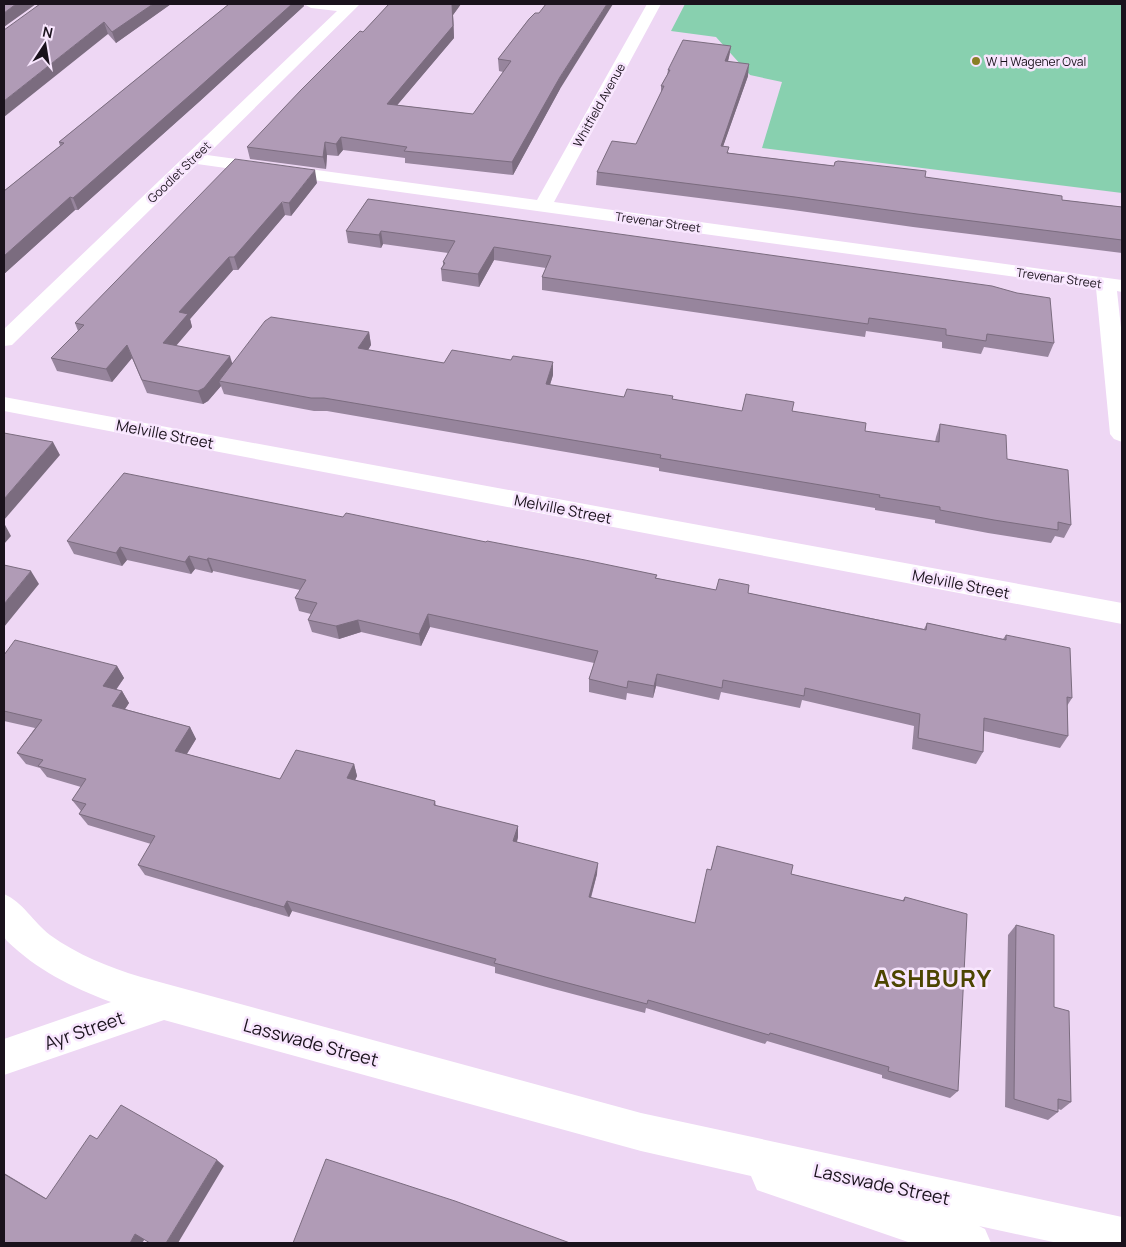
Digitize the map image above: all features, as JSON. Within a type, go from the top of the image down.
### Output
[{"type":"street","points":[[311,4],[351,6]]},
{"type":"street","name":"Whitfield Avenue","points":[[543,206],[654,4]]},
{"type":"street","name":"Goodlet Street","points":[[4,340],[351,6]]},
{"type":"street","name":"Trevenar Street","points":[[194,158],[1114,285]]},
{"type":"street","points":[[1114,285],[1122,434]]},
{"type":"street","name":"Melville Street","points":[[4,404],[1122,614]]},
{"type":"street","name":"Lasswade Street","points":[[4,910],[31,942],[62,965],[102,983],[164,1002],[641,1132],[1122,1237]]},
{"type":"street","name":"Ayr Street","points":[[4,1057],[164,1002]]},
{"type":"street","name":"Lasswade Street","points":[[641,1132],[971,1243]]},
{"type":"green space","points":[[685,4],[1122,4],[1122,193],[762,148],[782,82],[750,75],[716,37],[671,31]]},
{"type":"building","points":[[4,4],[16,4],[4,13]]},
{"type":"building","points":[[40,4],[153,4],[112,32],[104,22],[4,101],[4,30]]},
{"type":"building","points":[[229,4],[292,4],[73,198],[70,197],[4,256],[4,191],[64,143],[59,142]]},
{"type":"building","points":[[389,4],[452,4],[453,26],[387,104],[473,114],[511,61],[498,59],[535,13],[539,13],[546,4],[607,4],[560,77],[512,162],[404,151],[407,147],[341,137],[336,144],[325,142],[323,157],[247,147],[301,90],[360,31],[363,32]]},
{"type":"building","points":[[683,40],[731,46],[725,61],[749,64],[721,146],[729,147],[727,153],[834,166],[835,162],[838,161],[926,171],[925,177],[1062,196],[1062,200],[1122,207],[1122,240],[597,172],[612,141],[636,144],[664,86],[661,86]]},
{"type":"building","points":[[235,159],[315,170],[289,203],[282,202],[234,257],[229,257],[179,312],[188,314],[163,343],[230,356],[204,388],[198,391],[142,380],[127,345],[106,369],[51,358],[84,325],[75,323]]},
{"type":"building","points":[[368,199],[992,286],[1017,293],[1050,298],[1054,343],[987,334],[986,341],[946,335],[946,329],[869,318],[868,324],[542,277],[551,256],[494,247],[478,274],[441,269],[455,241],[381,231],[379,235],[346,231]]},
{"type":"building","points":[[271,317],[369,332],[358,348],[444,363],[452,350],[511,360],[513,356],[553,362],[546,384],[624,397],[627,389],[673,396],[672,399],[742,411],[746,394],[794,402],[792,411],[866,423],[865,431],[939,442],[940,424],[1006,435],[1007,459],[1068,470],[1071,525],[1058,522],[1058,530],[994,520],[940,510],[940,507],[879,497],[880,495],[660,458],[661,455],[324,398],[311,398],[219,381],[265,321]]},
{"type":"building","points":[[4,433],[53,442],[4,499]]},
{"type":"building","points":[[124,473],[343,517],[346,513],[585,560],[657,575],[655,578],[716,590],[719,579],[749,585],[748,593],[926,630],[927,623],[1006,640],[1006,635],[1070,648],[1072,698],[1067,697],[1068,736],[984,718],[983,752],[918,738],[920,714],[805,688],[804,696],[723,680],[722,688],[657,674],[654,686],[628,681],[627,688],[589,679],[598,651],[428,614],[419,634],[358,620],[336,626],[308,620],[317,603],[295,598],[306,580],[208,558],[207,560],[189,556],[185,562],[120,547],[116,553],[67,541]]},
{"type":"building","points":[[4,565],[31,571],[4,604]]},
{"type":"building","points":[[15,640],[117,666],[103,686],[122,691],[112,706],[190,727],[175,751],[280,779],[296,750],[354,764],[347,778],[435,801],[434,805],[518,826],[513,841],[598,863],[589,897],[695,923],[707,869],[711,870],[717,846],[793,865],[791,874],[904,901],[905,897],[967,914],[958,1091],[888,1071],[889,1067],[770,1033],[769,1035],[648,1000],[647,1004],[549,978],[494,963],[496,959],[287,901],[284,907],[138,865],[155,836],[79,814],[86,804],[72,800],[86,779],[38,766],[43,760],[17,753],[42,720],[4,711],[4,655]]},
{"type":"building","points":[[1016,925],[1054,935],[1054,1007],[1069,1011],[1071,1102],[1058,1099],[1058,1112],[1014,1099]]},
{"type":"building","points":[[121,1105],[217,1160],[166,1243],[150,1243],[135,1234],[130,1243],[4,1243],[4,1174],[46,1199],[90,1135],[97,1139]]},
{"type":"building","points":[[326,1159],[455,1201],[570,1243],[293,1243]]},
{"type":"place","name":"W H Wagener Oval","points":[[976,61]]},
{"type":"district","name":"ASHBURY","points":[[933,977]]}]
